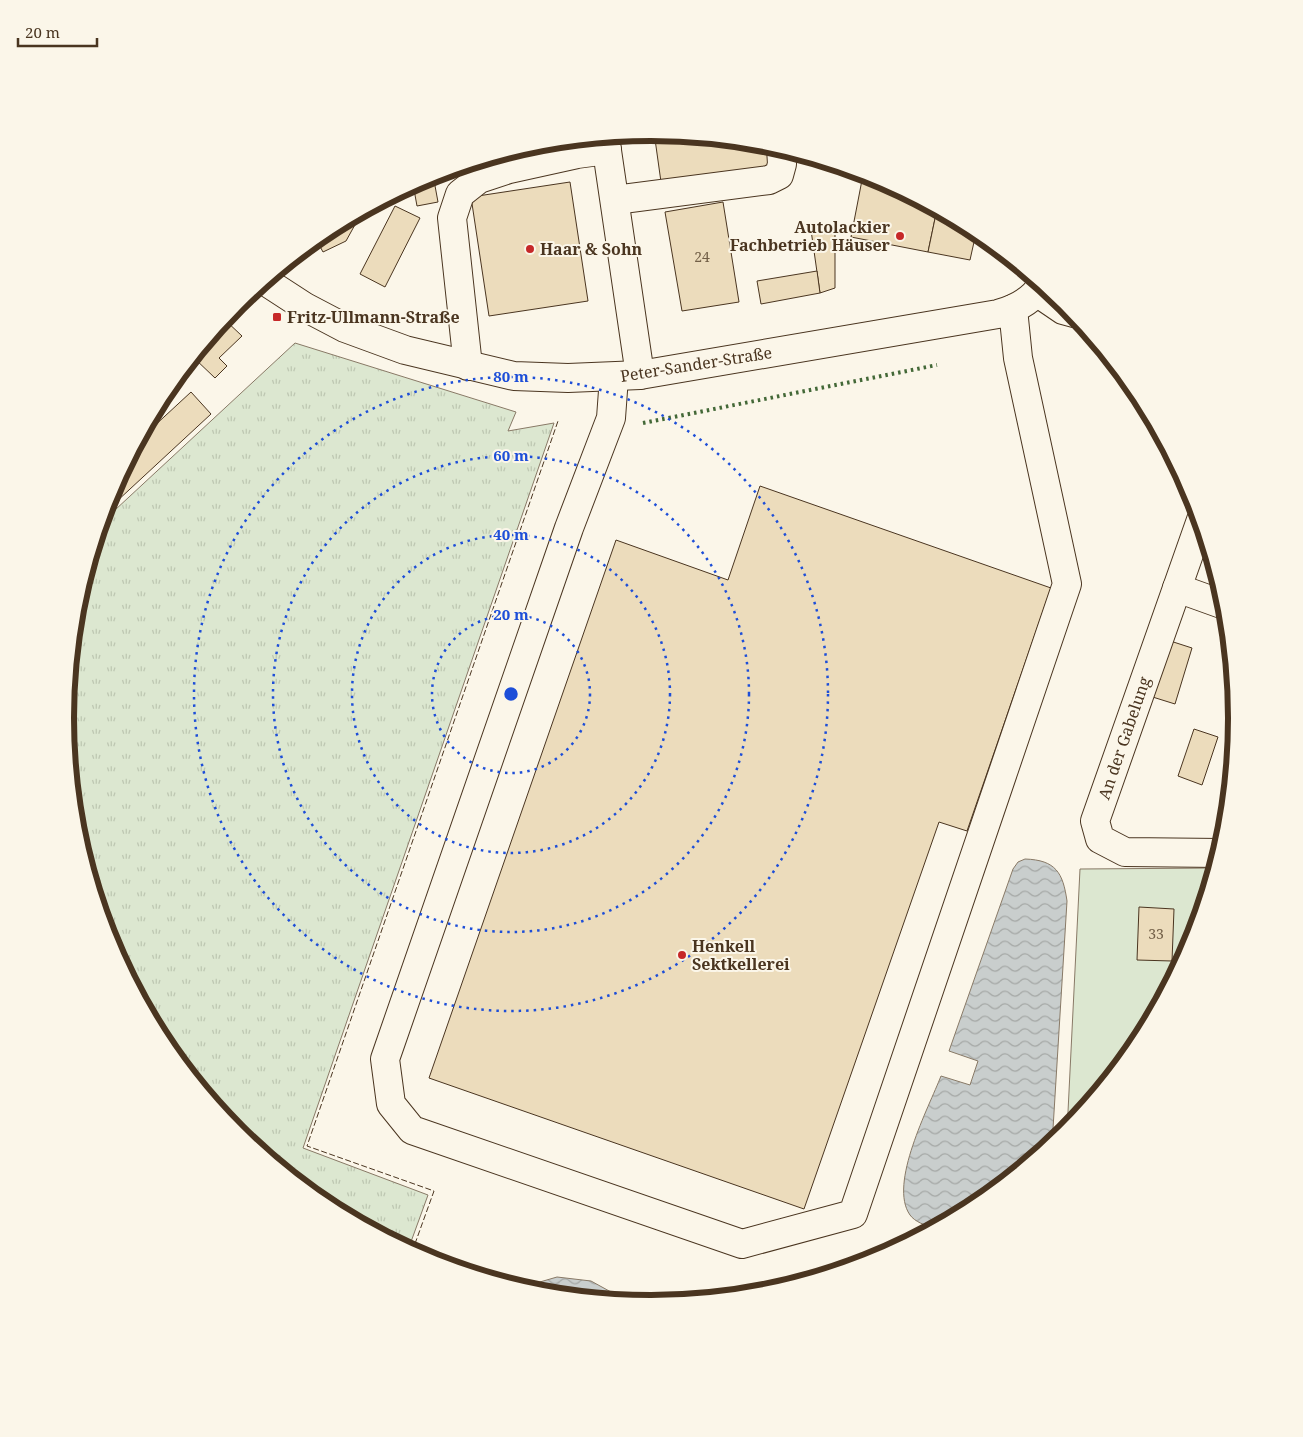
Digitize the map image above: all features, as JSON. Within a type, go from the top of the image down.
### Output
[{"type":"street","points":[[468,366],[452,218],[460,194],[479,179],[509,169],[576,154],[606,143],[615,200],[627,376],[569,528],[384,1059],[390,1104],[412,1130],[742,1244],[853,1214],[1067,584],[1018,358],[1014,309]]},
{"type":"street","points":[[615,200],[768,180],[779,175],[782,164],[781,156]]},
{"type":"street","name":"Peter-Sander-Straße","points":[[270,285],[305,307],[345,328],[405,350],[514,376],[627,376],[1014,309],[1038,290]]},
{"type":"street","name":"An der Gabelung","points":[[1198,530],[1095,821],[1100,839],[1125,852],[1213,853]]},
{"type":"street","points":[[1177,588],[1217,602]]},
{"type":"green space","points":[[295,343],[516,412],[508,431],[554,423],[303,1148],[428,1195],[410,1243],[363,1219],[331,1199],[300,1177],[243,1127],[193,1070],[171,1039],[133,974],[118,940],[93,868],[85,831],[75,756],[74,718],[75,681],[85,606],[93,569],[112,513]]},
{"type":"green space","points":[[1210,868],[1185,940],[1170,974],[1152,1007],[1110,1070],[1068,1119],[1080,869]]},
{"type":"water","points":[[1025,859],[1036,860],[1051,865],[1060,876],[1067,901],[1053,1134],[1003,1177],[972,1199],[928,1226],[917,1221],[910,1215],[905,1201],[904,1185],[907,1166],[920,1125],[941,1076],[970,1085],[978,1061],[949,1051],[1013,869],[1018,862]]},
{"type":"water","points":[[557,1277],[591,1281],[611,1292],[608,1294],[576,1291],[534,1284]]},
{"type":"building","points":[[655,141],[727,146],[771,154],[773,166],[661,182]]},
{"type":"building","points":[[862,181],[907,200],[936,216],[928,252],[851,237]]},
{"type":"building","name":"Haar & Sohn","points":[[570,182],[588,301],[489,316],[471,197]]},
{"type":"building","points":[[435,183],[438,202],[417,206],[414,192]]},
{"type":"building","points":[[723,202],[739,302],[682,311],[665,212]]},
{"type":"building","points":[[395,206],[420,218],[385,287],[360,274]]},
{"type":"building","points":[[936,216],[979,243],[974,242],[970,260],[928,252]]},
{"type":"building","points":[[356,222],[346,241],[323,252],[320,246]]},
{"type":"building","points":[[835,229],[835,288],[820,293],[811,230]]},
{"type":"building","points":[[817,271],[820,293],[761,304],[757,281]]},
{"type":"building","points":[[230,324],[242,336],[219,358],[227,366],[215,378],[198,361]]},
{"type":"building","points":[[191,392],[211,414],[116,502],[133,463],[153,428]]},
{"type":"building","name":"Henkell Sektkellerei","points":[[760,486],[1051,588],[967,831],[939,822],[804,1209],[429,1078],[616,540],[728,580]]},
{"type":"building","points":[[1161,638],[1192,648],[1175,704],[1143,694]]},
{"type":"building","points":[[1194,729],[1218,737],[1202,785],[1178,776]]},
{"type":"building","points":[[1139,907],[1174,909],[1172,961],[1137,960]]},
{"type":"hedge","points":[[643,423],[937,365]]},
{"type":"fence","points":[[414,1245],[434,1191],[307,1146],[558,421]]},
{"type":"place","name":"Autolackier Fachbetrieb Häuser","points":[[900,236]]},
{"type":"place","name":"Haar & Sohn","points":[[530,249]]},
{"type":"place","name":"Fritz-Ullmann-Straße","points":[[277,317]]},
{"type":"place","name":"Henkell Sektkellerei","points":[[682,955]]}]
